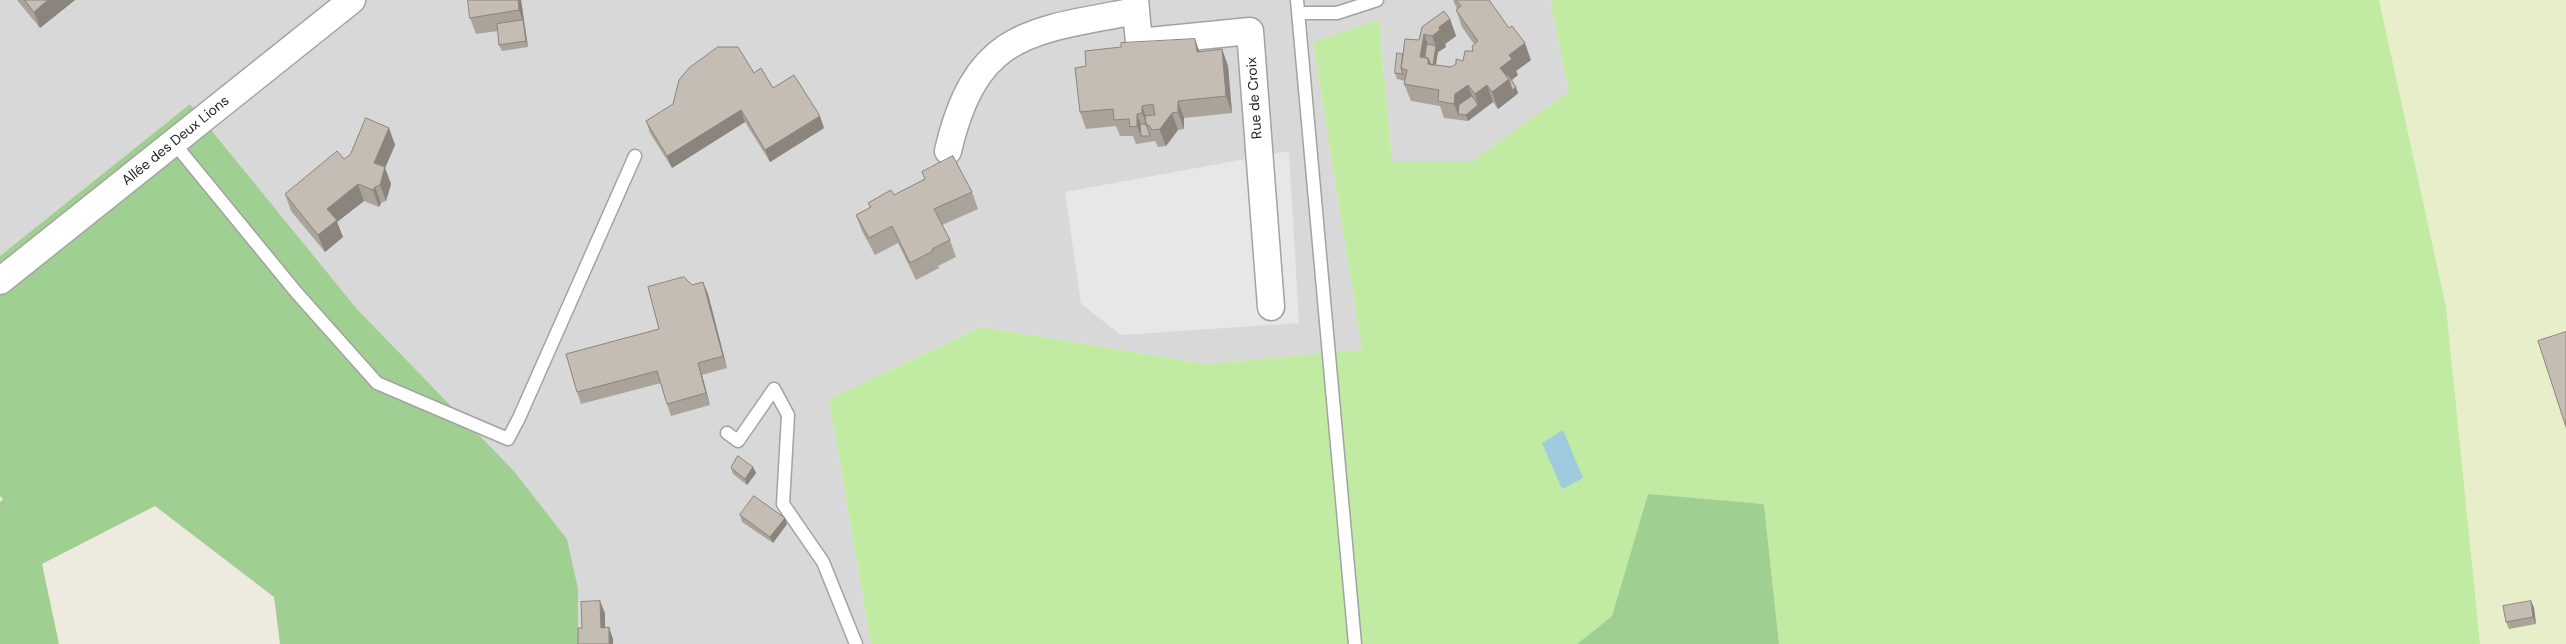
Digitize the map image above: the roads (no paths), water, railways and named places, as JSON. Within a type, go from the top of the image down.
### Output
[{"type":"street","name":"Allée des Deux Lions","points":[[0,281],[352,0]]},
{"type":"street","name":"Rue de Croix","points":[[948,151],[955,118],[965,94],[976,78],[1003,50],[1018,38],[1037,31],[1135,5],[1139,42],[1250,31],[1271,308]]},
{"type":"lane","points":[[1297,0],[1355,644]]},
{"type":"lane","points":[[1298,13],[1337,13],[1377,0]]},
{"type":"lane","points":[[174,143],[296,292],[377,383],[508,439],[635,156]]},
{"type":"lane","points":[[727,433],[738,441],[774,390],[788,415],[783,504],[823,562],[856,644]]},
{"type":"water","points":[[1563,430],[1583,478],[1562,489],[1542,443]]}]
